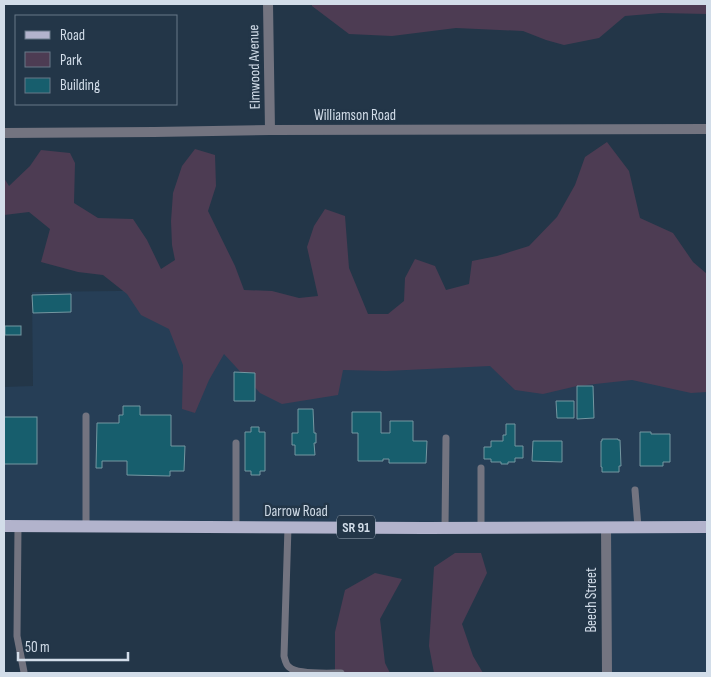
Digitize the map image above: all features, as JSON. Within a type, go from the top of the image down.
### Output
[{"type":"main road","name":"Darrow Road","points":[[4,526],[707,527]]},
{"type":"street","name":"Elmwood Avenue","points":[[268,4],[270,130]]},
{"type":"street","name":"Williamson Road","points":[[4,133],[707,129]]},
{"type":"street","name":"Beech Street","points":[[606,528],[607,673]]},
{"type":"lane","points":[[86,416],[86,526]]},
{"type":"lane","points":[[445,528],[446,438]]},
{"type":"lane","points":[[236,443],[236,527]]},
{"type":"lane","points":[[481,468],[481,528]]},
{"type":"lane","points":[[635,490],[638,527]]},
{"type":"lane","points":[[18,526],[17,636],[24,672]]},
{"type":"lane","points":[[288,527],[284,656],[286,663],[290,668],[300,672],[341,673]]},
{"type":"shaded area","points":[[201,290],[207,341],[707,361],[707,673],[607,673],[606,528],[4,528],[4,387],[33,386],[32,292]]},
{"type":"green space","points":[[312,4],[707,4],[707,14],[661,13],[625,16],[599,38],[564,45],[523,31],[456,28],[392,36],[349,34],[312,6]]},
{"type":"green space","points":[[607,142],[629,171],[640,218],[673,233],[693,262],[707,274],[707,392],[691,393],[632,380],[577,386],[543,394],[515,390],[490,366],[386,371],[343,370],[338,395],[282,404],[260,393],[224,354],[209,380],[195,413],[182,409],[183,365],[169,329],[141,315],[127,294],[103,275],[78,272],[41,262],[50,229],[29,212],[4,215],[4,178],[9,186],[30,166],[41,150],[70,153],[75,163],[74,203],[98,218],[133,219],[147,240],[161,269],[175,260],[171,221],[173,193],[182,166],[195,149],[215,155],[216,186],[208,211],[235,266],[244,290],[272,291],[299,298],[318,296],[307,247],[314,226],[325,209],[345,216],[349,268],[368,314],[388,314],[404,301],[405,278],[415,259],[435,266],[446,290],[469,284],[472,261],[497,256],[529,246],[557,217],[575,185],[585,157]]},
{"type":"green space","points":[[455,553],[481,553],[487,573],[462,624],[473,656],[483,673],[434,673],[429,646],[434,567]]},
{"type":"green space","points":[[375,573],[402,579],[380,619],[385,663],[390,673],[335,673],[335,632],[345,590]]},
{"type":"building","points":[[71,294],[71,312],[33,313],[32,295]]},
{"type":"building","points":[[5,326],[21,326],[21,335],[5,335]]},
{"type":"building","points":[[234,372],[255,373],[255,401],[234,401]]},
{"type":"building","points":[[577,386],[593,386],[594,418],[577,419]]},
{"type":"building","points":[[556,401],[574,401],[574,418],[557,418]]},
{"type":"building","points":[[123,406],[140,406],[140,415],[171,415],[171,446],[185,446],[184,471],[170,471],[170,476],[127,475],[127,461],[102,461],[102,468],[96,468],[97,423],[119,423],[119,415],[123,415]]},
{"type":"building","points":[[298,409],[313,409],[314,433],[316,433],[316,443],[314,443],[315,455],[295,455],[295,445],[292,445],[292,433],[298,433]]},
{"type":"building","points":[[352,412],[381,412],[381,433],[390,433],[390,421],[413,421],[413,441],[427,441],[426,463],[389,463],[389,459],[383,459],[383,461],[358,461],[358,433],[352,433]]},
{"type":"building","points":[[4,417],[37,417],[37,464],[4,464]]},
{"type":"building","points":[[506,424],[515,424],[515,446],[523,446],[523,458],[515,458],[515,462],[508,462],[508,464],[491,462],[491,459],[484,459],[484,447],[491,447],[491,441],[503,441],[503,435],[506,435]]},
{"type":"building","points":[[251,427],[259,427],[259,432],[265,432],[265,471],[260,471],[260,475],[251,475],[251,471],[245,471],[245,432],[251,432]]},
{"type":"building","points":[[640,432],[670,434],[670,462],[663,462],[663,466],[640,466]]},
{"type":"building","points":[[602,439],[620,440],[621,466],[619,466],[619,472],[602,472]]},
{"type":"building","points":[[533,441],[562,441],[562,462],[532,461]]}]
